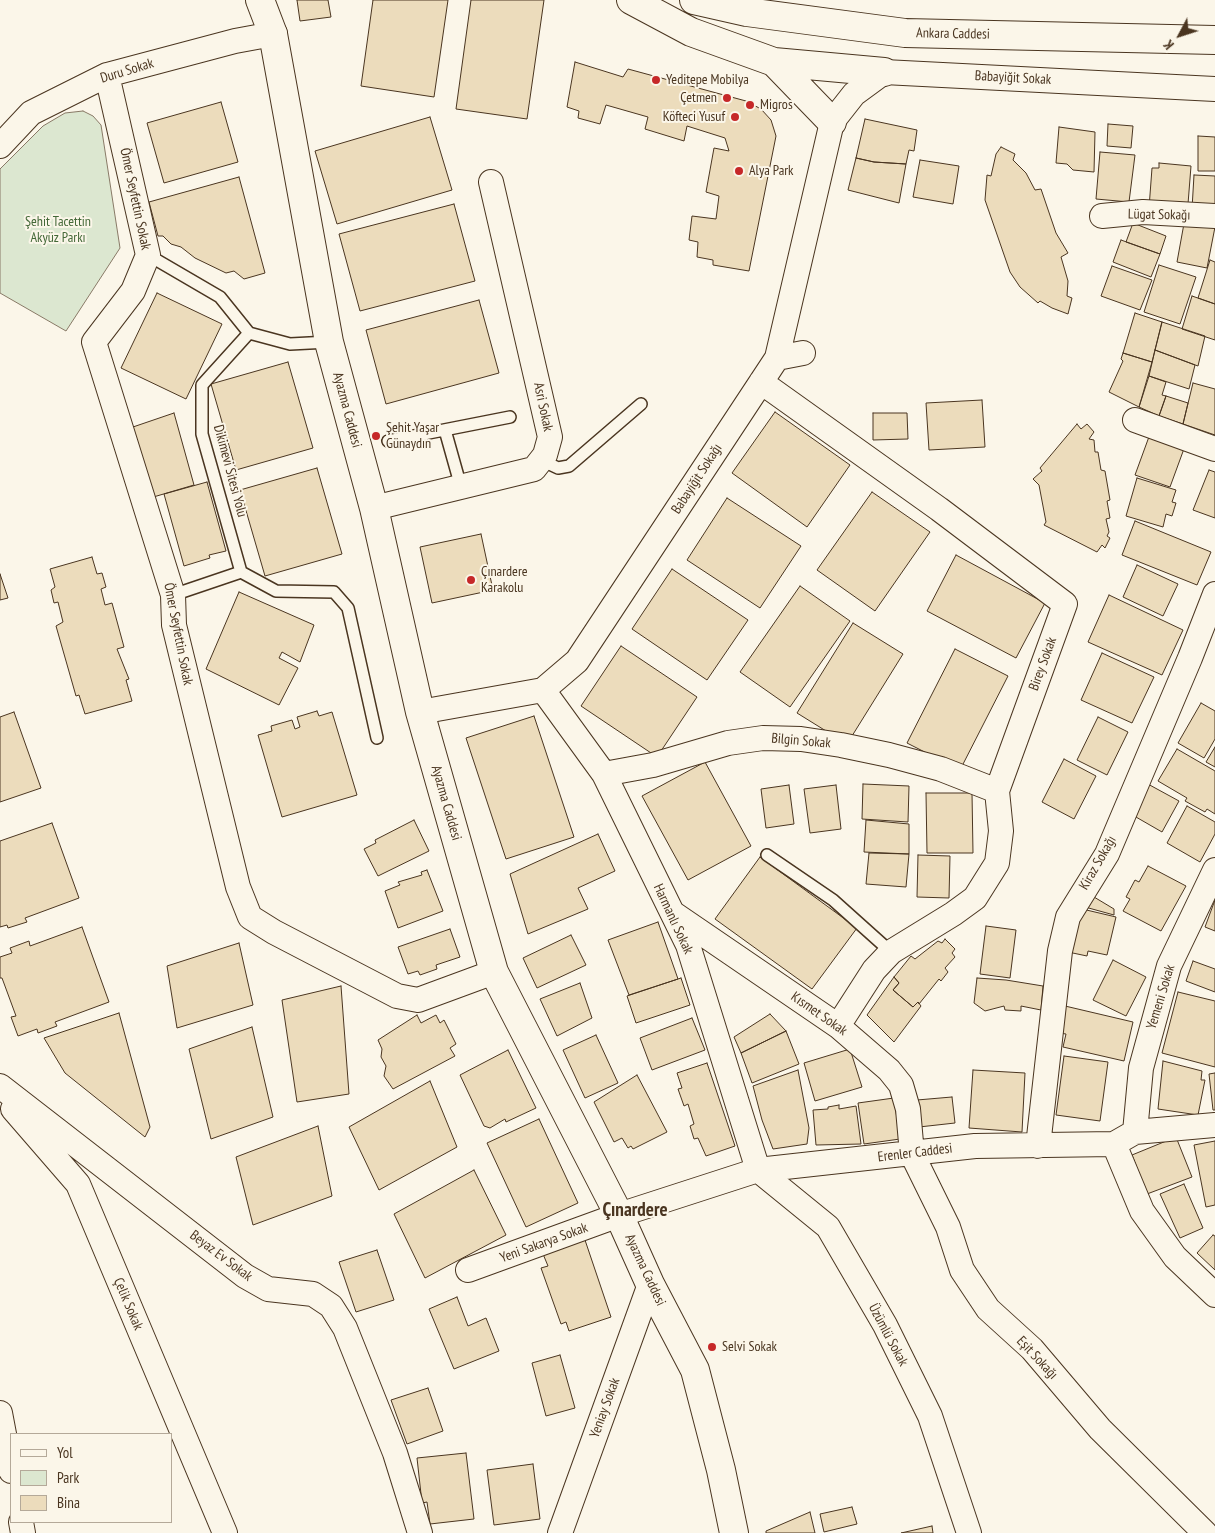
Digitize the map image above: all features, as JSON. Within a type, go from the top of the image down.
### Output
[{"type":"street","points":[[260,0],[273,34]]},
{"type":"street","points":[[264,0],[273,34]]},
{"type":"street","points":[[271,0],[273,34]]},
{"type":"street","points":[[273,34],[276,0]]},
{"type":"street","points":[[631,0],[691,32],[774,62],[884,72]]},
{"type":"street","name":"Ankara Caddesi","points":[[694,0],[747,12],[905,33],[1215,40]]},
{"type":"street","name":"Duru Sokak","points":[[0,146],[31,113],[107,74],[235,41],[273,34]]},
{"type":"street","name":"Ayazma Caddesi","points":[[273,34],[328,342],[374,508],[420,712],[494,972],[619,1215],[650,1284],[695,1370],[721,1470],[734,1533]]},
{"type":"street","points":[[774,62],[832,122],[854,94],[884,72]]},
{"type":"street","name":"Babayiğit Sokak","points":[[884,72],[1215,89]]},
{"type":"street","name":"Ömer Seyfettin Sokak","points":[[107,74],[148,255],[133,291],[94,342],[173,595],[174,625],[238,887],[250,917],[274,932],[397,996],[418,1000],[494,972]]},
{"type":"street","name":"Babayiğit Sokağı","points":[[543,690],[577,661],[777,358],[832,122]]},
{"type":"street","name":"Asri Sokak","points":[[491,182],[550,437],[545,455],[541,460]]},
{"type":"street","name":"Lügat Sokağı","points":[[1102,216],[1143,212],[1215,216]]},
{"type":"street","points":[[777,358],[803,353]]},
{"type":"street","name":"Birey Sokak","points":[[761,382],[939,509],[1065,604],[997,791],[1001,831],[997,863],[975,898],[953,914],[891,952],[874,970],[838,1026]]},
{"type":"street","points":[[1135,420],[1215,449]]},
{"type":"street","points":[[374,508],[534,469],[541,460]]},
{"type":"street","name":"Kiraz Sokağı","points":[[1038,1146],[1060,951],[1068,917],[1107,854],[1215,594]]},
{"type":"street","points":[[420,712],[543,690]]},
{"type":"street","name":"Harmanlı Sokak","points":[[543,690],[604,774],[688,945],[758,1170]]},
{"type":"street","name":"Bilgin Sokak","points":[[604,774],[653,765],[728,743],[763,738],[841,745],[889,755],[941,769],[997,791]]},
{"type":"street","name":"Yemeni Sokak","points":[[1135,1132],[1141,1068],[1169,966],[1215,870]]},
{"type":"street","name":"Kısmet Sokak","points":[[671,913],[838,1026],[889,1070],[901,1085],[908,1110],[912,1154]]},
{"type":"street","name":"Beyaz Ev Sokak","points":[[0,1086],[245,1276],[268,1289],[313,1294],[331,1306],[345,1328],[378,1408],[395,1453],[420,1533]]},
{"type":"street","name":"Çelik Sokak","points":[[0,1094],[78,1184],[225,1533]]},
{"type":"street","name":"Erenler Caddesi","points":[[619,1215],[758,1170],[975,1146],[1114,1144],[1135,1132],[1215,1125]]},
{"type":"street","points":[[1114,1144],[1142,1211],[1175,1257],[1215,1295]]},
{"type":"street","name":"Eşit Sokağı","points":[[912,1154],[948,1227],[962,1270],[988,1309],[1032,1348],[1100,1429],[1205,1533]]},
{"type":"street","name":"Üzümlü Sokak","points":[[758,1170],[828,1227],[838,1243],[885,1325],[930,1416],[969,1533]]},
{"type":"street","name":"Yeni Sakarya Sokak","points":[[468,1270],[619,1215]]},
{"type":"street","name":"Yeniay Sokak","points":[[560,1533],[650,1284]]},
{"type":"street","points":[[0,1413],[10,1466]]},
{"type":"lane","points":[[148,255],[220,297],[249,333],[290,344],[328,342]]},
{"type":"lane","name":"Dikimevi Sitesi Yolu","points":[[241,572],[202,434],[202,384],[249,333]]},
{"type":"lane","points":[[541,460],[558,468],[570,466],[640,404]]},
{"type":"lane","points":[[388,442],[510,417]]},
{"type":"lane","points":[[446,430],[461,487]]},
{"type":"lane","points":[[173,595],[241,572],[276,591],[334,592],[348,608],[376,738]]},
{"type":"lane","points":[[767,855],[832,900],[891,952]]},
{"type":"green space","name":"Şehit Tacettin Akyüz Parkı","points":[[83,111],[93,116],[101,125],[120,248],[66,331],[0,293],[0,169],[43,126],[65,113]]},
{"type":"building","points":[[297,0],[328,0],[331,17],[300,21]]},
{"type":"building","points":[[373,0],[448,0],[434,97],[361,86]]},
{"type":"building","points":[[471,0],[544,0],[527,119],[456,109]]},
{"type":"building","name":"Alya Park","points":[[575,62],[623,77],[628,69],[746,101],[761,109],[771,120],[776,136],[749,271],[713,265],[713,260],[697,257],[698,242],[689,240],[692,216],[716,219],[719,196],[706,192],[714,148],[729,151],[725,138],[687,126],[684,141],[645,129],[648,117],[606,105],[600,124],[578,118],[579,111],[567,107]]},
{"type":"building","points":[[221,102],[238,162],[164,183],[147,123]]},
{"type":"building","points":[[430,117],[452,190],[337,224],[315,151]]},
{"type":"building","points":[[865,119],[917,130],[914,151],[909,150],[906,164],[874,162],[856,158]]},
{"type":"building","points":[[1108,124],[1133,126],[1131,148],[1107,146]]},
{"type":"building","points":[[1059,127],[1095,132],[1094,172],[1073,170],[1067,164],[1056,163]]},
{"type":"building","points":[[1198,136],[1215,137],[1215,171],[1198,171]]},
{"type":"building","points":[[1001,147],[1015,154],[1013,160],[1026,173],[1035,190],[1041,189],[1056,233],[1068,253],[1061,257],[1068,281],[1067,296],[1072,298],[1068,314],[1040,301],[1038,303],[1020,287],[1010,272],[985,200],[987,175],[991,176],[996,154]]},
{"type":"building","points":[[1100,152],[1135,155],[1129,202],[1096,199]]},
{"type":"building","points":[[856,158],[874,162],[906,164],[899,203],[848,190]]},
{"type":"building","points":[[920,160],[959,166],[953,204],[913,197]]},
{"type":"building","points":[[1159,163],[1191,166],[1188,204],[1149,208],[1152,168],[1159,168]]},
{"type":"building","points":[[1194,175],[1215,176],[1215,211],[1192,209]]},
{"type":"building","points":[[239,177],[265,273],[244,279],[234,271],[226,273],[195,258],[181,247],[171,244],[163,236],[158,236],[149,202]]},
{"type":"building","points":[[454,204],[475,281],[360,311],[339,234]]},
{"type":"building","points":[[1185,218],[1215,227],[1207,268],[1177,262]]},
{"type":"building","points":[[1133,223],[1166,236],[1160,254],[1126,242]]},
{"type":"building","points":[[1121,240],[1160,254],[1151,277],[1113,262]]},
{"type":"building","points":[[1210,260],[1215,262],[1215,304],[1198,298]]},
{"type":"building","points":[[1159,265],[1196,277],[1180,324],[1144,312]]},
{"type":"building","points":[[1112,266],[1152,280],[1140,310],[1101,296]]},
{"type":"building","points":[[157,293],[222,324],[186,399],[121,368]]},
{"type":"building","points":[[1192,296],[1215,304],[1215,340],[1182,329]]},
{"type":"building","points":[[479,300],[499,373],[386,404],[366,330]]},
{"type":"building","points":[[1135,313],[1162,322],[1152,362],[1123,353]]},
{"type":"building","points":[[1162,322],[1205,336],[1198,366],[1155,350]]},
{"type":"building","points":[[1155,350],[1195,365],[1189,389],[1149,376]]},
{"type":"building","points":[[1123,353],[1152,362],[1139,407],[1109,392],[1123,361],[1121,359]]},
{"type":"building","points":[[288,362],[313,448],[236,470],[211,384]]},
{"type":"building","points":[[1149,376],[1166,382],[1162,395],[1166,396],[1159,416],[1139,407]]},
{"type":"building","points":[[1193,383],[1215,389],[1215,435],[1183,424]]},
{"type":"building","points":[[1166,396],[1188,403],[1183,424],[1159,416]]},
{"type":"building","points":[[982,400],[985,447],[929,450],[926,403]]},
{"type":"building","points":[[775,412],[850,465],[807,527],[732,473]]},
{"type":"building","points":[[174,413],[194,485],[150,498],[130,428]]},
{"type":"building","points":[[873,413],[907,413],[908,439],[873,440]]},
{"type":"building","points":[[1077,424],[1081,429],[1087,424],[1094,432],[1089,439],[1094,440],[1095,452],[1098,452],[1101,470],[1105,471],[1110,500],[1107,501],[1110,518],[1106,519],[1109,532],[1107,536],[1110,538],[1105,548],[1102,545],[1097,552],[1044,525],[1046,522],[1039,485],[1033,479],[1042,471],[1040,468]]},
{"type":"building","points":[[1150,434],[1185,446],[1170,487],[1135,475]]},
{"type":"building","points":[[317,468],[342,554],[265,576],[240,490]]},
{"type":"building","points":[[1209,470],[1215,472],[1215,518],[1193,510]]},
{"type":"building","points":[[1137,478],[1176,490],[1172,502],[1176,503],[1172,516],[1166,514],[1163,527],[1126,516]]},
{"type":"building","points":[[207,482],[226,551],[209,555],[210,558],[184,566],[164,494]]},
{"type":"building","points":[[872,492],[930,532],[875,611],[817,570]]},
{"type":"building","points":[[727,498],[801,546],[760,608],[687,560]]},
{"type":"building","points":[[1135,521],[1211,552],[1197,585],[1122,555]]},
{"type":"building","points":[[481,534],[493,590],[432,603],[420,547]]},
{"type":"building","points":[[956,555],[1045,603],[1016,658],[927,611]]},
{"type":"building","points":[[92,557],[97,574],[102,573],[106,587],[101,589],[105,605],[112,603],[124,647],[117,649],[129,679],[126,680],[132,701],[85,714],[79,695],[76,696],[56,626],[63,622],[58,602],[54,603],[51,590],[55,587],[50,569]]},
{"type":"building","points":[[1137,565],[1178,584],[1163,616],[1123,597]]},
{"type":"building","points":[[672,569],[748,620],[707,680],[632,629]]},
{"type":"building","points":[[0,574],[8,598],[0,600]]},
{"type":"building","points":[[800,586],[850,621],[790,707],[740,672]]},
{"type":"building","points":[[239,592],[314,625],[300,662],[282,652],[279,658],[298,668],[279,705],[206,669]]},
{"type":"building","points":[[1109,595],[1183,630],[1162,675],[1088,642]]},
{"type":"building","points":[[853,623],[903,654],[847,744],[797,713]]},
{"type":"building","points":[[621,646],[697,697],[657,757],[581,706]]},
{"type":"building","points":[[955,649],[1008,676],[960,770],[907,743]]},
{"type":"building","points":[[1102,653],[1154,677],[1132,723],[1081,700]]},
{"type":"building","points":[[1201,703],[1215,711],[1215,739],[1204,758],[1178,743]]},
{"type":"building","points":[[317,711],[319,716],[332,712],[357,795],[282,817],[258,735],[272,731],[271,726],[292,720],[295,729],[300,727],[297,717]]},
{"type":"building","points":[[14,712],[41,788],[0,802],[0,717]]},
{"type":"building","points":[[534,716],[574,837],[506,859],[466,738]]},
{"type":"building","points":[[1098,717],[1128,732],[1107,775],[1077,760]]},
{"type":"building","points":[[1215,747],[1215,767],[1206,762]]},
{"type":"building","points":[[1177,749],[1215,771],[1215,814],[1207,809],[1205,812],[1185,801],[1187,798],[1158,781]]},
{"type":"building","points":[[1064,759],[1096,776],[1074,819],[1042,802]]},
{"type":"building","points":[[705,762],[751,846],[688,880],[642,796]]},
{"type":"building","points":[[1146,783],[1179,801],[1162,832],[1129,813]]},
{"type":"building","points":[[863,784],[909,786],[908,822],[862,819]]},
{"type":"building","points":[[789,785],[794,824],[766,828],[761,789]]},
{"type":"building","points":[[836,785],[841,829],[810,833],[804,789]]},
{"type":"building","points":[[926,793],[972,793],[973,853],[927,853]]},
{"type":"building","points":[[1187,806],[1215,822],[1215,834],[1200,862],[1167,843]]},
{"type":"building","points":[[414,820],[429,851],[378,876],[364,849],[376,843],[375,840]]},
{"type":"building","points":[[866,820],[909,824],[909,854],[864,852]]},
{"type":"building","points":[[52,823],[79,898],[25,918],[27,922],[8,928],[7,925],[0,927],[0,841]]},
{"type":"building","points":[[598,834],[615,871],[578,888],[588,909],[528,934],[510,874]]},
{"type":"building","points":[[869,853],[909,854],[906,887],[866,884]]},
{"type":"building","points":[[918,855],[950,856],[949,898],[917,897]]},
{"type":"building","points":[[760,857],[857,928],[812,989],[715,919]]},
{"type":"building","points":[[1148,866],[1186,886],[1161,931],[1123,911],[1130,899],[1126,897],[1135,880],[1139,882]]},
{"type":"building","points":[[427,870],[443,911],[398,928],[385,891],[400,885],[398,882],[422,875],[421,872]]},
{"type":"building","points":[[1089,894],[1114,909],[1114,915],[1085,907]]},
{"type":"building","points":[[1215,900],[1215,931],[1205,927]]},
{"type":"building","points":[[1078,908],[1116,917],[1107,955],[1088,951],[1087,956],[1068,952]]},
{"type":"building","points":[[658,922],[678,979],[629,995],[608,940]]},
{"type":"building","points":[[986,926],[1016,930],[1010,978],[980,974]]},
{"type":"building","points":[[82,927],[109,1002],[55,1022],[57,1026],[38,1033],[37,1029],[18,1036],[11,1017],[16,1016],[2,978],[0,978],[0,957],[12,953],[10,948],[29,941],[30,946]]},
{"type":"building","points":[[450,929],[460,957],[436,965],[437,969],[420,975],[418,971],[408,974],[398,947]]},
{"type":"building","points":[[571,935],[586,965],[537,988],[523,958]]},
{"type":"building","points":[[945,939],[955,949],[952,953],[955,957],[945,968],[948,972],[941,981],[939,979],[919,1004],[918,1002],[913,1007],[893,990],[899,983],[894,977],[911,956],[915,959],[938,941],[942,943]]},
{"type":"building","points":[[239,943],[253,1005],[177,1028],[167,966]]},
{"type":"building","points":[[1113,960],[1146,977],[1126,1016],[1093,1000]]},
{"type":"building","points":[[1193,961],[1215,969],[1215,992],[1186,981]]},
{"type":"building","points":[[894,977],[899,983],[893,990],[913,1007],[918,1002],[921,1006],[894,1042],[867,1015]]},
{"type":"building","points":[[681,978],[690,1005],[636,1023],[627,996]]},
{"type":"building","points":[[977,978],[1006,980],[1043,986],[1041,1010],[1021,1006],[1021,1011],[1005,1010],[1004,1006],[985,1011],[974,1003]]},
{"type":"building","points":[[580,983],[592,1018],[557,1036],[540,999]]},
{"type":"building","points":[[341,986],[349,1094],[297,1102],[282,1000]]},
{"type":"building","points":[[1178,992],[1215,1001],[1215,1067],[1162,1053]]},
{"type":"building","points":[[1065,1006],[1133,1022],[1124,1061],[1063,1047],[1066,1034],[1059,1033]]},
{"type":"building","points":[[119,1013],[150,1127],[145,1137],[65,1073],[44,1038]]},
{"type":"building","points":[[770,1014],[786,1031],[741,1053],[734,1037]]},
{"type":"building","points":[[417,1015],[421,1023],[436,1015],[440,1023],[444,1020],[456,1044],[450,1048],[455,1056],[393,1089],[384,1076],[386,1066],[381,1057],[382,1049],[378,1040]]},
{"type":"building","points":[[692,1018],[705,1050],[652,1070],[640,1038]]},
{"type":"building","points":[[252,1027],[273,1117],[211,1139],[189,1049]]},
{"type":"building","points":[[786,1031],[799,1064],[752,1083],[741,1053]]},
{"type":"building","points":[[596,1035],[618,1083],[585,1098],[563,1050]]},
{"type":"building","points":[[850,1049],[862,1087],[815,1101],[804,1063]]},
{"type":"building","points":[[508,1050],[536,1108],[506,1122],[505,1119],[490,1128],[484,1126],[460,1075]]},
{"type":"building","points":[[1064,1056],[1108,1062],[1100,1121],[1056,1115]]},
{"type":"building","points":[[1163,1061],[1202,1071],[1201,1080],[1205,1080],[1198,1115],[1158,1109]]},
{"type":"building","points":[[707,1063],[735,1146],[706,1156],[698,1138],[694,1139],[690,1126],[694,1124],[688,1104],[684,1106],[678,1089],[682,1088],[677,1073]]},
{"type":"building","points":[[798,1070],[809,1128],[807,1144],[773,1149],[762,1120],[753,1086]]},
{"type":"building","points":[[973,1070],[1025,1073],[1022,1132],[969,1128]]},
{"type":"building","points":[[1215,1073],[1215,1110],[1213,1110],[1209,1074]]},
{"type":"building","points":[[637,1075],[667,1132],[633,1149],[631,1146],[628,1148],[622,1138],[614,1142],[594,1102]]},
{"type":"building","points":[[430,1081],[457,1147],[379,1190],[349,1127]]},
{"type":"building","points":[[952,1097],[955,1123],[919,1127],[917,1100]]},
{"type":"building","points":[[894,1098],[900,1139],[864,1144],[858,1103]]},
{"type":"building","points":[[839,1105],[839,1109],[856,1106],[861,1144],[816,1145],[813,1110],[828,1109],[828,1107]]},
{"type":"building","points":[[539,1119],[578,1203],[526,1227],[487,1143]]},
{"type":"building","points":[[318,1126],[332,1196],[253,1225],[236,1157]]},
{"type":"building","points":[[1176,1137],[1192,1177],[1147,1194],[1132,1155]]},
{"type":"building","points":[[1215,1141],[1215,1205],[1206,1207],[1194,1145]]},
{"type":"building","points":[[474,1170],[506,1235],[425,1278],[394,1214]]},
{"type":"building","points":[[1184,1184],[1203,1228],[1180,1238],[1160,1194]]},
{"type":"building","points":[[1213,1235],[1215,1236],[1215,1270],[1197,1253]]},
{"type":"building","points":[[585,1240],[611,1317],[569,1331],[566,1322],[561,1324],[541,1268],[548,1266],[543,1254]]},
{"type":"building","points":[[377,1250],[394,1300],[356,1312],[339,1262]]},
{"type":"building","points":[[457,1297],[468,1326],[486,1318],[499,1351],[454,1369],[429,1309]]},
{"type":"building","points":[[560,1355],[575,1408],[546,1416],[532,1363]]},
{"type":"building","points":[[428,1388],[443,1431],[407,1444],[391,1400]]},
{"type":"building","points":[[466,1453],[474,1519],[430,1524],[427,1502],[422,1503],[417,1458]]},
{"type":"building","points":[[533,1464],[540,1519],[494,1525],[487,1470]]},
{"type":"building","points":[[852,1507],[857,1524],[824,1532],[820,1514]]},
{"type":"building","points":[[810,1512],[815,1533],[766,1533],[766,1531]]},
{"type":"building","points":[[932,1526],[933,1533],[901,1533]]},
{"type":"place","name":"Yeditepe Mobilya","points":[[656,80]]},
{"type":"place","name":"Çetmen","points":[[727,98]]},
{"type":"place","name":"Migros","points":[[750,105]]},
{"type":"place","name":"Köfteci Yusuf","points":[[735,117]]},
{"type":"place","name":"Alya Park","points":[[739,171]]},
{"type":"place","name":"Şehit Yaşar Günaydın","points":[[376,436]]},
{"type":"place","name":"Çınardere Karakolu","points":[[471,580]]},
{"type":"place","name":"Selvi Sokak","points":[[712,1347]]},
{"type":"district","name":"Çınardere","points":[[635,1211]]}]
